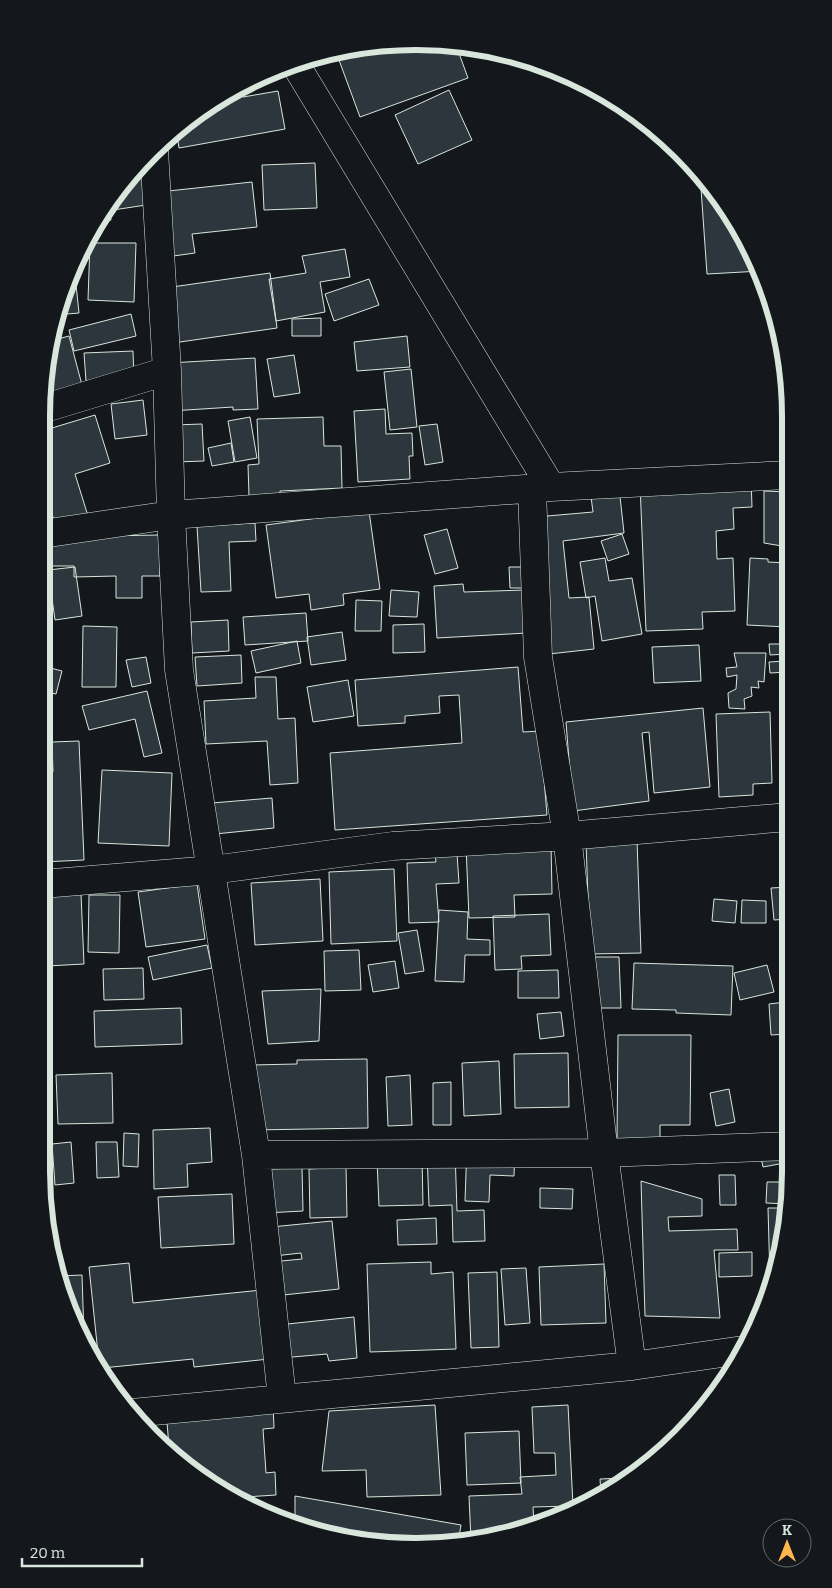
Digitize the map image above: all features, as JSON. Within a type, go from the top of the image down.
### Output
[{"type":"street","points":[[298,69],[542,488],[538,657],[567,836],[604,1153],[632,1366]]},
{"type":"street","points":[[155,160],[167,371],[171,515],[179,670],[256,1155],[282,1398]]},
{"type":"street","points":[[50,406],[167,371]]},
{"type":"street","points":[[50,533],[171,515],[542,488],[782,475]]},
{"type":"street","points":[[50,883],[212,870],[393,846],[567,836],[782,818]]},
{"type":"street","points":[[256,1155],[604,1153],[782,1146]]},
{"type":"street","points":[[140,1412],[632,1366],[735,1351]]},
{"type":"building","points":[[416,50],[459,53],[468,78],[360,117],[338,58],[392,51]]},
{"type":"building","points":[[449,90],[472,140],[418,164],[395,115]]},
{"type":"building","points":[[278,91],[285,129],[179,148],[178,139],[233,99],[242,94],[243,97]]},
{"type":"building","points":[[315,163],[317,208],[264,210],[262,165]]},
{"type":"building","points":[[141,175],[146,205],[114,210]]},
{"type":"building","points":[[252,182],[257,227],[192,234],[195,253],[166,257],[159,192]]},
{"type":"building","points":[[701,187],[733,233],[752,272],[707,274]]},
{"type":"building","points":[[94,243],[136,243],[134,302],[88,300],[90,251]]},
{"type":"building","points":[[345,249],[350,277],[320,282],[325,312],[276,321],[269,279],[306,273],[302,256]]},
{"type":"building","points":[[270,273],[277,328],[173,343],[165,288]]},
{"type":"building","points":[[369,279],[379,305],[334,321],[325,294]]},
{"type":"building","points":[[76,282],[79,313],[64,314]]},
{"type":"building","points":[[131,314],[136,336],[74,351],[69,330]]},
{"type":"building","points":[[321,318],[321,336],[292,336],[292,319]]},
{"type":"building","points":[[69,336],[82,385],[54,393],[52,385],[58,339]]},
{"type":"building","points":[[407,336],[410,367],[357,371],[354,342]]},
{"type":"building","points":[[133,351],[134,379],[86,381],[84,353]]},
{"type":"building","points":[[294,355],[300,393],[274,397],[267,359]]},
{"type":"building","points":[[255,358],[258,409],[233,410],[233,407],[171,411],[169,363]]},
{"type":"building","points":[[411,369],[417,427],[390,430],[384,372]]},
{"type":"building","points":[[143,400],[147,435],[115,439],[111,404]]},
{"type":"building","points":[[385,409],[386,434],[412,433],[413,456],[409,456],[410,479],[358,482],[354,411]]},
{"type":"building","points":[[95,415],[110,463],[75,474],[88,516],[56,527],[50,508],[50,429]]},
{"type":"building","points":[[250,417],[257,458],[235,462],[228,421]]},
{"type":"building","points":[[323,417],[324,446],[341,446],[342,488],[280,491],[280,495],[249,496],[248,465],[259,464],[257,419]]},
{"type":"building","points":[[202,424],[204,461],[175,462],[174,425]]},
{"type":"building","points":[[437,424],[443,462],[425,465],[419,426]]},
{"type":"building","points":[[231,443],[234,462],[212,466],[208,448]]},
{"type":"building","points":[[751,479],[752,507],[733,508],[734,529],[716,531],[717,559],[733,558],[735,611],[702,612],[703,629],[646,631],[640,484]]},
{"type":"building","points":[[619,487],[624,533],[563,541],[569,598],[589,597],[594,649],[549,654],[536,517],[593,512],[590,489]]},
{"type":"building","points":[[764,491],[782,492],[782,546],[764,543]]},
{"type":"building","points":[[369,511],[380,589],[343,594],[344,605],[311,610],[309,594],[276,598],[266,525]]},
{"type":"building","points":[[255,523],[256,541],[229,542],[231,591],[201,592],[197,526]]},
{"type":"building","points":[[447,529],[458,568],[435,574],[424,535]]},
{"type":"building","points":[[622,534],[629,554],[608,561],[601,541]]},
{"type":"building","points":[[159,535],[160,576],[142,576],[142,598],[116,598],[116,576],[74,577],[74,566],[50,566],[50,537]]},
{"type":"building","points":[[605,558],[609,581],[632,578],[642,634],[602,641],[595,596],[586,598],[580,562]]},
{"type":"building","points":[[750,558],[768,559],[768,562],[782,563],[782,627],[747,625]]},
{"type":"building","points":[[75,567],[82,616],[55,620],[50,570]]},
{"type":"building","points":[[509,567],[531,567],[531,588],[510,588]]},
{"type":"building","points":[[463,584],[464,592],[525,590],[527,633],[437,638],[434,586]]},
{"type":"building","points":[[391,590],[419,592],[417,617],[389,616]]},
{"type":"building","points":[[356,600],[382,601],[381,631],[355,631]]},
{"type":"building","points":[[306,613],[308,641],[245,645],[243,617]]},
{"type":"building","points":[[228,620],[229,651],[192,653],[191,622]]},
{"type":"building","points":[[424,624],[425,652],[393,653],[393,625]]},
{"type":"building","points":[[83,626],[117,627],[116,687],[82,687]]},
{"type":"building","points":[[342,632],[346,660],[311,665],[307,637]]},
{"type":"building","points":[[297,641],[301,663],[256,673],[251,651]]},
{"type":"building","points":[[769,644],[782,644],[782,654],[770,655]]},
{"type":"building","points":[[699,645],[701,681],[654,683],[652,647]]},
{"type":"building","points":[[734,653],[766,653],[764,682],[758,681],[759,688],[751,687],[752,696],[744,699],[745,709],[729,708],[728,693],[736,689],[737,675],[727,677],[726,668],[737,667]]},
{"type":"building","points":[[241,655],[242,683],[197,686],[195,657]]},
{"type":"building","points":[[146,657],[151,683],[132,687],[126,660]]},
{"type":"building","points":[[782,661],[782,672],[770,673],[769,662]]},
{"type":"building","points":[[518,667],[523,732],[540,731],[547,815],[335,830],[330,753],[462,743],[459,695],[439,696],[440,713],[405,716],[405,723],[358,726],[355,680]]},
{"type":"building","points":[[50,668],[62,671],[56,694],[50,693]]},
{"type":"building","points":[[255,677],[276,677],[278,719],[295,718],[298,783],[270,785],[267,741],[206,744],[204,701],[256,698]]},
{"type":"building","points":[[348,680],[354,716],[313,722],[307,687]]},
{"type":"building","points":[[147,691],[162,753],[144,757],[135,719],[89,730],[82,706]]},
{"type":"building","points":[[703,708],[710,787],[654,793],[649,732],[642,733],[649,801],[573,811],[566,722]]},
{"type":"building","points":[[770,712],[772,783],[753,784],[753,795],[719,797],[716,714]]},
{"type":"building","points":[[79,741],[84,860],[50,862],[50,772],[53,772],[52,742]]},
{"type":"building","points":[[102,770],[172,773],[169,846],[98,843]]},
{"type":"building","points":[[272,798],[274,828],[215,834],[212,803]]},
{"type":"building","points":[[637,840],[641,953],[590,954],[586,842]]},
{"type":"building","points":[[551,843],[552,894],[514,895],[515,917],[469,918],[466,846]]},
{"type":"building","points":[[457,853],[459,883],[436,884],[439,922],[409,923],[407,863],[436,862],[435,854]]},
{"type":"building","points":[[394,869],[397,941],[331,944],[329,872]]},
{"type":"building","points":[[320,879],[323,941],[255,945],[251,883]]},
{"type":"building","points":[[197,884],[205,939],[146,947],[138,892]]},
{"type":"building","points":[[782,887],[782,919],[774,920],[771,888]]},
{"type":"building","points":[[81,894],[84,964],[50,966],[50,895]]},
{"type":"building","points":[[89,895],[120,895],[119,953],[88,952]]},
{"type":"building","points":[[714,899],[737,901],[735,923],[712,921]]},
{"type":"building","points":[[742,900],[766,901],[766,923],[741,923]]},
{"type":"building","points":[[439,910],[468,912],[467,939],[490,940],[490,955],[465,955],[464,982],[435,981]]},
{"type":"building","points":[[549,914],[551,955],[521,956],[522,969],[495,970],[493,916]]},
{"type":"building","points":[[417,930],[424,971],[405,974],[398,933]]},
{"type":"building","points":[[207,945],[212,968],[153,980],[148,957]]},
{"type":"building","points":[[359,950],[361,990],[325,991],[324,951]]},
{"type":"building","points":[[591,957],[619,957],[621,1008],[592,1008]]},
{"type":"building","points":[[395,961],[399,988],[373,992],[368,965]]},
{"type":"building","points":[[634,963],[733,966],[731,1015],[676,1013],[676,1010],[632,1009]]},
{"type":"building","points":[[767,965],[774,992],[740,1000],[734,973]]},
{"type":"building","points":[[143,968],[144,999],[104,1000],[103,969]]},
{"type":"building","points":[[558,970],[559,998],[518,998],[518,971]]},
{"type":"building","points":[[321,989],[319,1041],[268,1044],[262,991]]},
{"type":"building","points":[[782,1002],[782,1034],[771,1035],[769,1004]]},
{"type":"building","points":[[181,1008],[182,1044],[95,1047],[94,1011]]},
{"type":"building","points":[[561,1012],[564,1036],[540,1039],[537,1014]]},
{"type":"building","points":[[618,1035],[691,1035],[690,1125],[660,1125],[660,1142],[617,1142]]},
{"type":"building","points":[[568,1053],[569,1107],[515,1108],[514,1054]]},
{"type":"building","points":[[367,1059],[368,1128],[253,1130],[251,1065],[297,1064],[297,1060]]},
{"type":"building","points":[[499,1061],[501,1114],[464,1116],[462,1063]]},
{"type":"building","points":[[112,1073],[113,1123],[58,1124],[56,1075]]},
{"type":"building","points":[[410,1075],[412,1125],[388,1126],[386,1077]]},
{"type":"building","points":[[451,1082],[451,1125],[433,1125],[433,1083]]},
{"type":"building","points":[[729,1089],[735,1122],[716,1126],[710,1093]]},
{"type":"building","points":[[210,1128],[212,1162],[187,1164],[188,1187],[154,1189],[153,1130]]},
{"type":"building","points":[[124,1133],[139,1134],[138,1167],[123,1166]]},
{"type":"building","points":[[71,1142],[74,1183],[55,1185],[52,1144]]},
{"type":"building","points":[[96,1142],[117,1142],[119,1177],[97,1178]]},
{"type":"building","points":[[467,1145],[515,1146],[514,1176],[490,1175],[489,1202],[465,1201]]},
{"type":"building","points":[[759,1148],[782,1156],[782,1163],[763,1167]]},
{"type":"building","points":[[455,1151],[457,1211],[484,1210],[485,1241],[453,1242],[452,1205],[429,1206],[427,1152]]},
{"type":"building","points":[[422,1158],[423,1205],[379,1206],[377,1160]]},
{"type":"building","points":[[346,1167],[347,1217],[310,1218],[309,1169]]},
{"type":"building","points":[[302,1168],[303,1211],[265,1213],[264,1169]]},
{"type":"building","points":[[719,1175],[735,1175],[736,1205],[720,1205]]},
{"type":"building","points":[[641,1181],[702,1199],[702,1216],[668,1217],[669,1231],[737,1229],[738,1250],[714,1250],[720,1318],[645,1316]]},
{"type":"building","points":[[767,1182],[782,1182],[780,1204],[766,1203]]},
{"type":"building","points":[[540,1188],[573,1189],[572,1209],[540,1208]]},
{"type":"building","points":[[232,1194],[234,1244],[161,1248],[158,1197]]},
{"type":"building","points":[[768,1208],[780,1208],[779,1220],[770,1268]]},
{"type":"building","points":[[436,1218],[437,1244],[398,1245],[397,1220]]},
{"type":"building","points":[[332,1221],[339,1289],[274,1296],[271,1262],[302,1259],[301,1253],[274,1256],[271,1227]]},
{"type":"building","points":[[752,1252],[752,1276],[719,1277],[719,1253]]},
{"type":"building","points":[[431,1262],[431,1274],[453,1272],[456,1349],[370,1352],[367,1264]]},
{"type":"building","points":[[129,1263],[133,1303],[262,1290],[269,1359],[194,1367],[193,1359],[107,1367],[98,1353],[89,1267]]},
{"type":"building","points":[[604,1264],[606,1323],[541,1325],[539,1267]]},
{"type":"building","points":[[526,1268],[530,1323],[505,1325],[501,1269]]},
{"type":"building","points":[[497,1272],[499,1347],[471,1348],[468,1273]]},
{"type":"building","points":[[82,1275],[84,1324],[69,1290],[65,1276]]},
{"type":"building","points":[[354,1317],[357,1358],[329,1361],[327,1354],[281,1358],[278,1325]]},
{"type":"building","points":[[273,1403],[274,1428],[263,1429],[266,1473],[275,1472],[276,1495],[248,1497],[193,1462],[169,1441],[166,1410]]},
{"type":"building","points":[[435,1405],[441,1495],[367,1497],[366,1470],[322,1471],[329,1411]]},
{"type":"building","points":[[568,1405],[573,1502],[564,1506],[533,1507],[534,1519],[511,1526],[471,1534],[469,1496],[522,1494],[520,1477],[556,1475],[555,1453],[534,1453],[532,1407]]},
{"type":"building","points":[[519,1431],[521,1483],[467,1485],[465,1433]]},
{"type":"building","points":[[615,1478],[601,1488],[600,1479]]},
{"type":"building","points":[[295,1496],[461,1525],[459,1535],[416,1538],[392,1537],[345,1531],[295,1518]]}]
